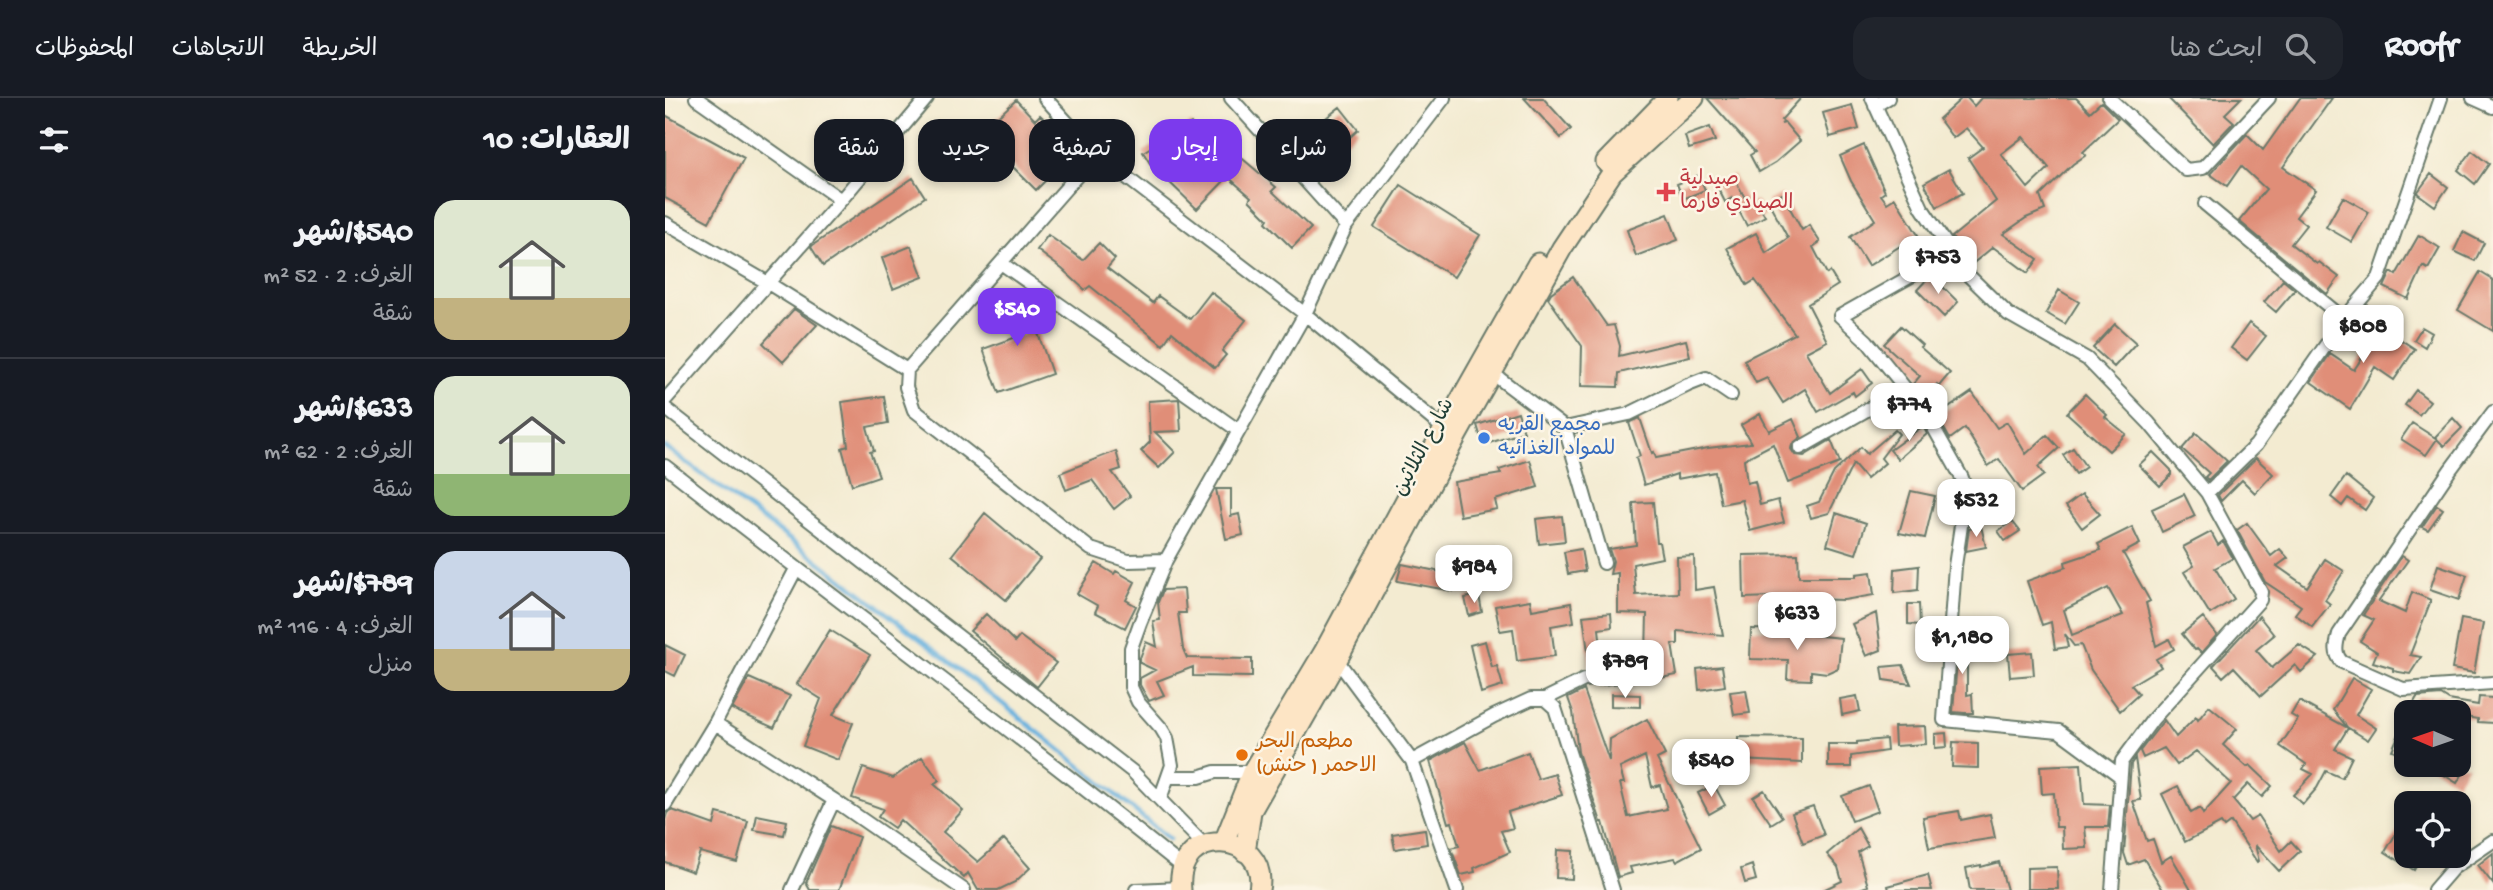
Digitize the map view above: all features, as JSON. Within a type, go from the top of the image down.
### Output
[{"type":"main road","name":"شارع الثلاثين","points":[[1245,852],[1251,811],[1337,660],[1548,246],[1601,167],[1668,98]]},
{"type":"main road","name":"شارع الثلاثين","points":[[1224,842],[1252,772],[1451,432],[1492,373],[1562,248],[1612,173],[1694,98]]},
{"type":"main road","points":[[1181,889],[1183,867],[1188,858],[1204,845],[1224,842],[1234,844],[1257,865],[1260,875],[1259,890]]},
{"type":"street","points":[[696,98],[841,200]]},
{"type":"street","points":[[665,400],[927,98]]},
{"type":"street","points":[[1045,98],[1064,119]]},
{"type":"street","points":[[1231,98],[1346,226]]},
{"type":"street","points":[[1160,799],[1172,765],[1167,738],[1138,702],[1130,671],[1131,648],[1166,560],[1305,314],[1346,226],[1444,98]]},
{"type":"street","points":[[1888,98],[1873,102],[1922,208],[1965,272],[2008,314],[2087,359],[2150,423],[2207,493],[2223,518],[2262,596],[2202,667],[2153,719],[2122,761],[2112,890]]},
{"type":"street","points":[[2109,98],[2186,170],[2196,171],[2203,168],[2269,98]]},
{"type":"street","points":[[2207,493],[2256,444],[2344,319],[2379,278],[2441,98]]},
{"type":"street","points":[[2473,98],[2493,107]]},
{"type":"street","points":[[1072,182],[908,370],[906,387],[914,410],[1091,549],[1128,561],[1166,560]]},
{"type":"street","points":[[1133,182],[1305,314],[1451,432]]},
{"type":"street","points":[[2205,204],[2344,319]]},
{"type":"street","points":[[665,223],[908,370]]},
{"type":"street","points":[[1952,253],[1840,316],[1867,341],[1926,414],[1962,478],[1966,492],[1955,566],[1944,720],[2059,731],[2120,776]]},
{"type":"street","points":[[1001,263],[1239,431]]},
{"type":"street","points":[[1492,373],[1565,428],[1604,563]]},
{"type":"street","points":[[1565,428],[1629,414],[1706,379],[1731,395]]},
{"type":"street","points":[[1800,448],[1905,388]]},
{"type":"street","points":[[665,408],[1133,772],[1204,845]]},
{"type":"street","points":[[2493,412],[2339,634],[2336,645],[2337,657],[2342,663],[2403,689],[2493,683]]},
{"type":"street","points":[[665,466],[1183,867]]},
{"type":"street","points":[[665,805],[715,723],[796,569]]},
{"type":"street","points":[[1337,660],[1412,761],[1457,890]]},
{"type":"street","points":[[1412,761],[1531,699],[1545,699],[1584,680],[1644,673]]},
{"type":"street","points":[[1545,699],[1555,708],[1613,890]]},
{"type":"street","points":[[715,723],[834,800],[964,890]]},
{"type":"street","points":[[1169,778],[1199,777],[1215,772],[1252,772]]},
{"type":"street","points":[[792,890],[834,800]]},
{"type":"street","points":[[2434,890],[2453,868],[2493,841]]},
{"type":"street","points":[[1136,890],[1181,889]]},
{"type":"building","points":[[1524,98],[1543,98],[1571,129],[1561,138]]},
{"type":"building","points":[[1707,98],[1801,98],[1781,120],[1784,122],[1781,124],[1785,123],[1800,141],[1776,162],[1759,172],[1750,155],[1755,152]]},
{"type":"building","points":[[1962,98],[1967,98],[1974,106],[1981,98],[2076,98],[2090,112],[2101,102],[2118,119],[2083,152],[2086,155],[2040,196],[2045,210],[2026,218],[2003,234],[2038,259],[2028,273],[1993,247],[1971,265],[1952,237],[1996,201],[1968,158],[1983,147],[1966,128],[1953,138],[1939,119]],"holes":[[[2023,137],[2049,168],[2028,188],[2001,154]]]},
{"type":"building","points":[[2168,98],[2241,98],[2225,114],[2234,122],[2213,144]]},
{"type":"building","points":[[2300,98],[2332,98],[2283,167],[2316,190],[2296,217],[2306,225],[2291,244],[2339,277],[2327,294],[2239,221],[2266,189],[2241,166],[2227,186],[2210,174],[2247,134],[2263,150]]},
{"type":"building","points":[[1016,100],[1034,119],[1029,119],[1029,182],[1044,182],[1036,190],[1015,169],[1015,119],[996,119]]},
{"type":"building","points":[[1852,105],[1859,129],[1830,137],[1823,113]]},
{"type":"building","points":[[1340,107],[1349,119],[1325,119]]},
{"type":"building","points":[[665,115],[744,158],[709,222],[665,198]]},
{"type":"building","points":[[1351,121],[1358,130],[1351,136]]},
{"type":"building","points":[[1710,127],[1715,141],[1689,149],[1685,136]]},
{"type":"building","points":[[1864,145],[1885,192],[1881,195],[1887,203],[1895,198],[1918,235],[1868,266],[1850,237],[1875,220],[1851,181],[1840,156]]},
{"type":"building","points":[[1149,148],[1149,162],[1143,152]]},
{"type":"building","points":[[2472,151],[2489,164],[2475,184],[2458,170]]},
{"type":"building","points":[[1242,158],[1256,170],[1256,182],[1270,182],[1276,187],[1272,191],[1311,228],[1292,248],[1266,222],[1268,219],[1249,200],[1251,197],[1234,182],[1242,182]]},
{"type":"building","points":[[1949,169],[1963,193],[1937,207],[1924,183]]},
{"type":"building","points":[[2431,174],[2448,187],[2435,206],[2417,193]]},
{"type":"building","points":[[1699,175],[1705,190],[1683,199],[1677,184]]},
{"type":"building","points":[[1733,175],[1748,204],[1756,200],[1765,216],[1747,226],[1732,198],[1725,202],[1716,184]]},
{"type":"building","points":[[913,178],[925,197],[823,266],[811,247],[813,245]]},
{"type":"building","points":[[1169,182],[1223,182],[1197,209]]},
{"type":"building","points":[[1401,185],[1480,235],[1454,277],[1374,227]]},
{"type":"building","points":[[1782,194],[1802,230],[1809,225],[1820,242],[1813,247],[1827,274],[1830,272],[1838,285],[1808,304],[1827,341],[1806,352],[1830,393],[1862,369],[1872,383],[1855,396],[1853,392],[1818,412],[1805,389],[1783,403],[1767,378],[1756,383],[1744,360],[1795,334],[1755,280],[1747,285],[1727,248],[1756,233],[1766,253],[1788,238],[1768,201]]},
{"type":"building","points":[[2343,197],[2369,212],[2352,242],[2326,227]]},
{"type":"building","points":[[1668,214],[1678,240],[1636,256],[1627,230]]},
{"type":"building","points":[[2463,232],[2484,243],[2475,261],[2454,251]]},
{"type":"building","points":[[1048,235],[1083,260],[1099,243],[1115,259],[1107,268],[1153,303],[1158,296],[1190,319],[1211,292],[1246,320],[1222,351],[1226,355],[1215,368],[1172,332],[1163,345],[1090,286],[1085,290],[1037,250]]},
{"type":"building","points":[[2419,235],[2440,248],[2428,269],[2423,266],[2408,299],[2384,287],[2391,272],[2396,275]]},
{"type":"building","points":[[911,246],[923,277],[893,289],[882,258]]},
{"type":"building","points":[[2480,272],[2493,280],[2493,331],[2458,310]]},
{"type":"building","points":[[1931,275],[1958,302],[1944,317],[1917,290]]},
{"type":"building","points":[[1573,277],[1607,326],[1614,325],[1620,346],[1619,356],[1686,340],[1690,356],[1619,373],[1618,387],[1581,386],[1582,346],[1548,298]]},
{"type":"building","points":[[2283,280],[2295,290],[2276,312],[2264,302]]},
{"type":"building","points":[[1009,289],[1034,310],[1031,313],[1052,374],[999,393],[983,349],[1025,334],[994,307]]},
{"type":"building","points":[[2059,290],[2079,302],[2065,324],[2046,313]]},
{"type":"building","points":[[794,309],[817,325],[783,362],[763,343]]},
{"type":"building","points":[[2362,318],[2393,339],[2395,336],[2415,349],[2394,380],[2375,367],[2350,409],[2311,382],[2330,354],[2354,370],[2372,342],[2355,330]]},
{"type":"building","points":[[2249,323],[2266,336],[2247,360],[2231,348]]},
{"type":"building","points":[[2115,324],[2136,343],[2114,367],[2093,348]]},
{"type":"building","points":[[1901,326],[1950,373],[1925,399],[1913,384],[1920,376],[1884,344]]},
{"type":"building","points":[[2422,327],[2432,333],[2425,347],[2414,340]]},
{"type":"building","points":[[2416,390],[2430,401],[2419,415],[2405,405]]},
{"type":"building","points":[[1972,392],[1997,428],[2007,422],[2026,454],[2047,435],[2059,448],[2038,467],[2044,475],[2022,491],[1999,459],[1988,466],[1965,428],[1950,439],[1937,416]]},
{"type":"building","points":[[2085,394],[2107,415],[2105,417],[2126,434],[2109,451],[2067,413]]},
{"type":"building","points":[[884,396],[888,423],[867,427],[874,451],[870,452],[879,476],[852,485],[842,448],[848,446],[842,402]]},
{"type":"building","points":[[1179,399],[1181,431],[1155,432],[1175,452],[1159,468],[1141,451],[1150,442],[1148,401]]},
{"type":"building","points":[[1518,412],[1524,432],[1483,445],[1477,425]]},
{"type":"building","points":[[1760,414],[1769,431],[1793,419],[1801,437],[1792,444],[1791,449],[1795,455],[1804,456],[1831,440],[1840,463],[1788,483],[1773,444],[1744,459],[1747,483],[1755,481],[1760,505],[1778,500],[1784,522],[1750,531],[1742,500],[1721,504],[1715,472],[1677,479],[1677,474],[1644,485],[1636,458],[1640,456],[1629,423],[1640,418],[1656,458],[1751,443],[1741,425]]},
{"type":"building","points":[[2453,418],[2462,428],[2444,446],[2435,437]]},
{"type":"building","points":[[2412,423],[2437,439],[2426,455],[2401,439]]},
{"type":"building","points":[[1923,426],[1927,434],[1898,459],[1890,450]]},
{"type":"building","points":[[1895,430],[1899,434],[1881,458],[1885,463],[1866,479],[1853,464],[1829,513],[1811,518],[1807,506],[1819,502],[1834,472],[1861,447],[1867,454]]},
{"type":"building","points":[[2196,433],[2227,461],[2208,480],[2205,477],[2209,473],[2182,449]]},
{"type":"building","points":[[2073,448],[2086,467],[2076,474],[2063,455]]},
{"type":"building","points":[[1116,451],[1121,469],[1112,472],[1130,496],[1114,509],[1092,480],[1066,490],[1060,473]]},
{"type":"building","points":[[2153,452],[2171,470],[2171,475],[2160,486],[2139,465]]},
{"type":"building","points":[[2256,458],[2273,474],[2255,493],[2242,480],[2221,501],[2218,495]]},
{"type":"building","points":[[1530,460],[1538,487],[1495,500],[1497,509],[1460,516],[1454,482],[1501,474],[1499,470]]},
{"type":"building","points":[[2346,476],[2373,498],[2365,510],[2348,498],[2342,506],[2331,497]]},
{"type":"building","points":[[1216,489],[1231,489],[1231,516],[1239,514],[1243,535],[1226,539]]},
{"type":"building","points":[[1911,491],[1935,496],[1925,538],[1899,533]]},
{"type":"building","points":[[2082,494],[2100,514],[2082,528],[2066,506]]},
{"type":"building","points":[[2184,494],[2195,516],[2162,532],[2152,509]]},
{"type":"building","points":[[1653,502],[1657,542],[1662,558],[1633,564],[1636,595],[1678,593],[1677,557],[1694,556],[1695,590],[1714,587],[1723,635],[1678,631],[1678,644],[1672,644],[1677,675],[1650,680],[1653,671],[1646,656],[1647,614],[1618,613],[1618,573],[1610,574],[1613,561],[1609,549],[1636,545],[1633,503]]},
{"type":"building","points":[[2437,505],[2443,509],[2428,530],[2422,527]]},
{"type":"building","points":[[985,513],[1040,559],[1006,600],[952,555]]},
{"type":"building","points":[[1836,513],[1866,523],[1856,554],[1827,545]]},
{"type":"building","points":[[1562,516],[1565,541],[1539,544],[1536,519]]},
{"type":"building","points":[[2012,521],[2020,531],[2005,541],[1998,531]]},
{"type":"building","points":[[2247,523],[2271,556],[2280,549],[2288,558],[2277,566],[2307,587],[2325,559],[2344,571],[2325,600],[2330,604],[2312,627],[2295,614],[2301,606],[2265,582],[2237,530]]},
{"type":"building","points":[[1981,526],[1986,547],[1966,551],[1969,529]]},
{"type":"building","points":[[2132,527],[2140,544],[2123,553],[2150,601],[2146,603],[2156,646],[2169,639],[2174,649],[2156,659],[2161,667],[2131,685],[2139,694],[2120,711],[2091,670],[2081,645],[2074,646],[2065,634],[2068,647],[2055,649],[2051,622],[2042,625],[2027,581],[2066,567],[2065,562],[2101,550],[2098,544]],"holes":[[[2108,588],[2123,615],[2072,635],[2064,610]]]},
{"type":"building","points":[[2211,532],[2218,545],[2223,541],[2233,558],[2215,568],[2234,599],[2210,614],[2184,572],[2194,566],[2183,547]]},
{"type":"building","points":[[1581,549],[1585,571],[1568,574],[1564,552]]},
{"type":"building","points":[[1798,554],[1799,577],[1856,577],[1856,574],[1871,572],[1874,595],[1844,600],[1807,599],[1807,596],[1744,598],[1743,555]]},
{"type":"building","points":[[2402,556],[2408,560],[2379,601],[2405,613],[2412,592],[2431,600],[2410,655],[2421,657],[2410,674],[2393,671],[2393,668],[2373,662],[2377,652],[2360,641],[2374,620],[2363,615]]},
{"type":"building","points":[[1096,563],[1135,582],[1126,600],[1136,606],[1125,628],[1095,612],[1098,606],[1077,594]]},
{"type":"building","points":[[1402,564],[1456,575],[1453,591],[1397,581]]},
{"type":"building","points":[[2438,565],[2467,575],[2459,600],[2430,590]]},
{"type":"building","points":[[1919,566],[1918,590],[1894,593],[1895,569]]},
{"type":"building","points":[[1184,589],[1186,613],[1178,613],[1183,649],[1187,658],[1252,659],[1252,677],[1193,676],[1193,667],[1157,681],[1164,695],[1149,701],[1140,685],[1140,678],[1155,670],[1140,663],[1140,658],[1146,642],[1157,647],[1153,621],[1160,620],[1158,602],[1163,590]]},
{"type":"building","points":[[1479,595],[1482,612],[1469,616],[1465,598]]},
{"type":"building","points":[[1530,600],[1532,610],[1571,603],[1574,622],[1551,626],[1555,656],[1517,661],[1513,629],[1500,631],[1495,606]]},
{"type":"building","points":[[1908,604],[1919,604],[1920,625],[1908,624]]},
{"type":"building","points":[[1611,613],[1612,627],[1599,629],[1603,665],[1590,666],[1583,616]]},
{"type":"building","points":[[1876,613],[1881,650],[1866,656],[1852,624]]},
{"type":"building","points":[[986,614],[1015,642],[1020,636],[1056,663],[1037,687],[970,631]]},
{"type":"building","points":[[2259,616],[2274,635],[2256,650],[2272,668],[2299,645],[2318,657],[2301,672],[2295,665],[2261,696],[2234,667],[2223,677],[2213,666]]},
{"type":"building","points":[[2203,617],[2217,635],[2201,653],[2195,650],[2182,634]]},
{"type":"building","points":[[2461,619],[2483,623],[2474,673],[2452,669]]},
{"type":"building","points":[[1967,622],[1967,695],[1972,694],[1973,713],[1953,712],[1960,623]]},
{"type":"building","points":[[1751,629],[1841,638],[1838,668],[1827,673],[1811,671],[1811,680],[1787,679],[1788,660],[1750,659]]},
{"type":"building","points":[[830,630],[870,655],[833,715],[853,723],[838,760],[803,746],[821,699],[797,684]]},
{"type":"building","points":[[1485,641],[1492,667],[1497,666],[1503,686],[1481,693],[1470,645]]},
{"type":"building","points":[[665,645],[685,655],[675,676],[665,671]]},
{"type":"building","points":[[2032,652],[2034,675],[2010,677],[2008,654]]},
{"type":"building","points":[[1903,665],[1911,684],[1884,680],[1882,667]]},
{"type":"building","points":[[1722,666],[1725,686],[1699,690],[1697,669]]},
{"type":"building","points":[[749,678],[790,696],[774,728],[732,709]]},
{"type":"building","points":[[2352,678],[2371,689],[2356,715],[2376,728],[2368,740],[2347,727],[2333,710]]},
{"type":"building","points":[[1584,690],[1609,761],[1610,739],[1647,719],[1665,755],[1657,759],[1701,848],[1677,861],[1675,858],[1630,867],[1632,873],[1618,877],[1603,822],[1578,752],[1573,712],[1568,698]],"holes":[[[1645,756],[1652,787],[1660,785],[1667,809],[1628,817],[1620,783],[1624,783],[1620,768]]]},
{"type":"building","points":[[1746,690],[1750,713],[1734,715],[1730,692]]},
{"type":"building","points":[[1611,694],[1640,695],[1640,707],[1611,706]]},
{"type":"building","points":[[2441,695],[2449,700],[2415,700],[2417,697]]},
{"type":"building","points":[[1857,696],[1860,711],[1842,715],[1840,699]]},
{"type":"building","points":[[2479,697],[2493,698],[2493,723],[2478,722],[2478,719],[2471,718],[2471,704],[2478,705]]},
{"type":"building","points":[[2299,701],[2348,728],[2335,749],[2352,757],[2342,778],[2326,771],[2317,788],[2303,804],[2293,795],[2313,774],[2303,769],[2306,764],[2280,746],[2298,719],[2291,715]]},
{"type":"building","points":[[2209,706],[2237,729],[2223,745],[2272,786],[2262,797],[2248,784],[2233,800],[2250,821],[2258,816],[2281,851],[2291,841],[2300,851],[2279,871],[2255,845],[2259,861],[2257,862],[2231,822],[2224,827],[2221,823],[2185,842],[2162,794],[2178,786],[2191,813],[2200,808],[2203,814],[2231,783],[2196,751],[2177,765],[2164,748],[2143,758],[2140,751],[2164,720],[2176,737],[2196,717],[2198,720]]},
{"type":"building","points":[[1925,726],[1926,744],[1895,746],[1894,727]]},
{"type":"building","points":[[1946,733],[1947,747],[1935,748],[1935,734]]},
{"type":"building","points":[[1738,737],[1802,738],[1802,763],[1738,760]]},
{"type":"building","points":[[1886,739],[1887,751],[1851,756],[1851,767],[1828,767],[1828,744],[1857,744]]},
{"type":"building","points":[[1465,742],[1480,770],[1528,752],[1538,779],[1555,774],[1562,795],[1508,812],[1513,828],[1501,831],[1510,852],[1474,868],[1475,872],[1461,875],[1451,848],[1459,846],[1452,822],[1448,823],[1430,761]]},
{"type":"building","points":[[1953,742],[1978,743],[1978,768],[1952,767]]},
{"type":"building","points":[[922,757],[939,780],[934,784],[963,810],[943,832],[978,862],[1004,839],[1030,868],[1015,882],[998,890],[978,890],[968,873],[964,878],[900,820],[894,828],[878,817],[883,809],[852,798],[863,768],[893,778]]},
{"type":"building","points":[[2135,758],[2141,800],[2133,801],[2147,841],[2153,839],[2161,862],[2171,856],[2191,890],[2163,890],[2144,859],[2128,865],[2124,853],[2131,764]]},
{"type":"building","points":[[2081,764],[2084,804],[2110,805],[2108,827],[2085,827],[2087,848],[2063,849],[2062,827],[2056,827],[2054,793],[2042,794],[2040,766]]},
{"type":"building","points":[[2447,777],[2461,777],[2457,783]]},
{"type":"building","points":[[1714,785],[1725,805],[1709,814],[1698,793]]},
{"type":"building","points":[[1869,786],[1878,811],[1852,821],[1842,796]]},
{"type":"building","points":[[1764,790],[1782,817],[1771,824],[1753,797]]},
{"type":"building","points":[[1813,806],[1824,835],[1803,843],[1792,813]]},
{"type":"building","points":[[672,810],[714,825],[717,813],[748,821],[737,862],[700,852],[693,872],[665,862],[665,820],[667,813]]},
{"type":"building","points":[[1959,811],[1961,820],[1990,814],[1995,838],[1929,848],[1923,817]]},
{"type":"building","points":[[757,815],[787,821],[784,835],[754,830]]},
{"type":"building","points":[[831,826],[859,837],[839,890],[810,890],[806,883]]},
{"type":"building","points":[[1858,828],[1868,846],[1858,852],[1868,886],[1857,890],[1823,890],[1842,881],[1838,867],[1827,854]]},
{"type":"building","points":[[1425,829],[1427,844],[1395,849],[1392,834]]},
{"type":"building","points":[[2394,837],[2394,858],[2385,852]]},
{"type":"building","points":[[1557,850],[1573,851],[1572,879],[1556,878]]},
{"type":"building","points":[[2493,853],[2493,884],[2478,865]]},
{"type":"building","points":[[1999,862],[2007,890],[1970,890],[1966,868]]},
{"type":"building","points":[[1752,865],[1756,880],[1745,883],[1741,869]]},
{"type":"building","points":[[2057,867],[2058,889],[2027,889],[2027,868]]},
{"type":"building","points":[[1928,875],[1932,890],[1889,890],[1888,886]]},
{"type":"waterway","points":[[665,447],[920,639],[1169,839]]},
{"type":"place","name":"صيدلية الصيادي فارما","points":[[1666,192]]},
{"type":"place","name":"مجمع القريه للمواد الغذائيه","points":[[1484,438]]},
{"type":"place","name":"مطعم البحر الاحمر ( حنش)","points":[[1242,755]]}]
